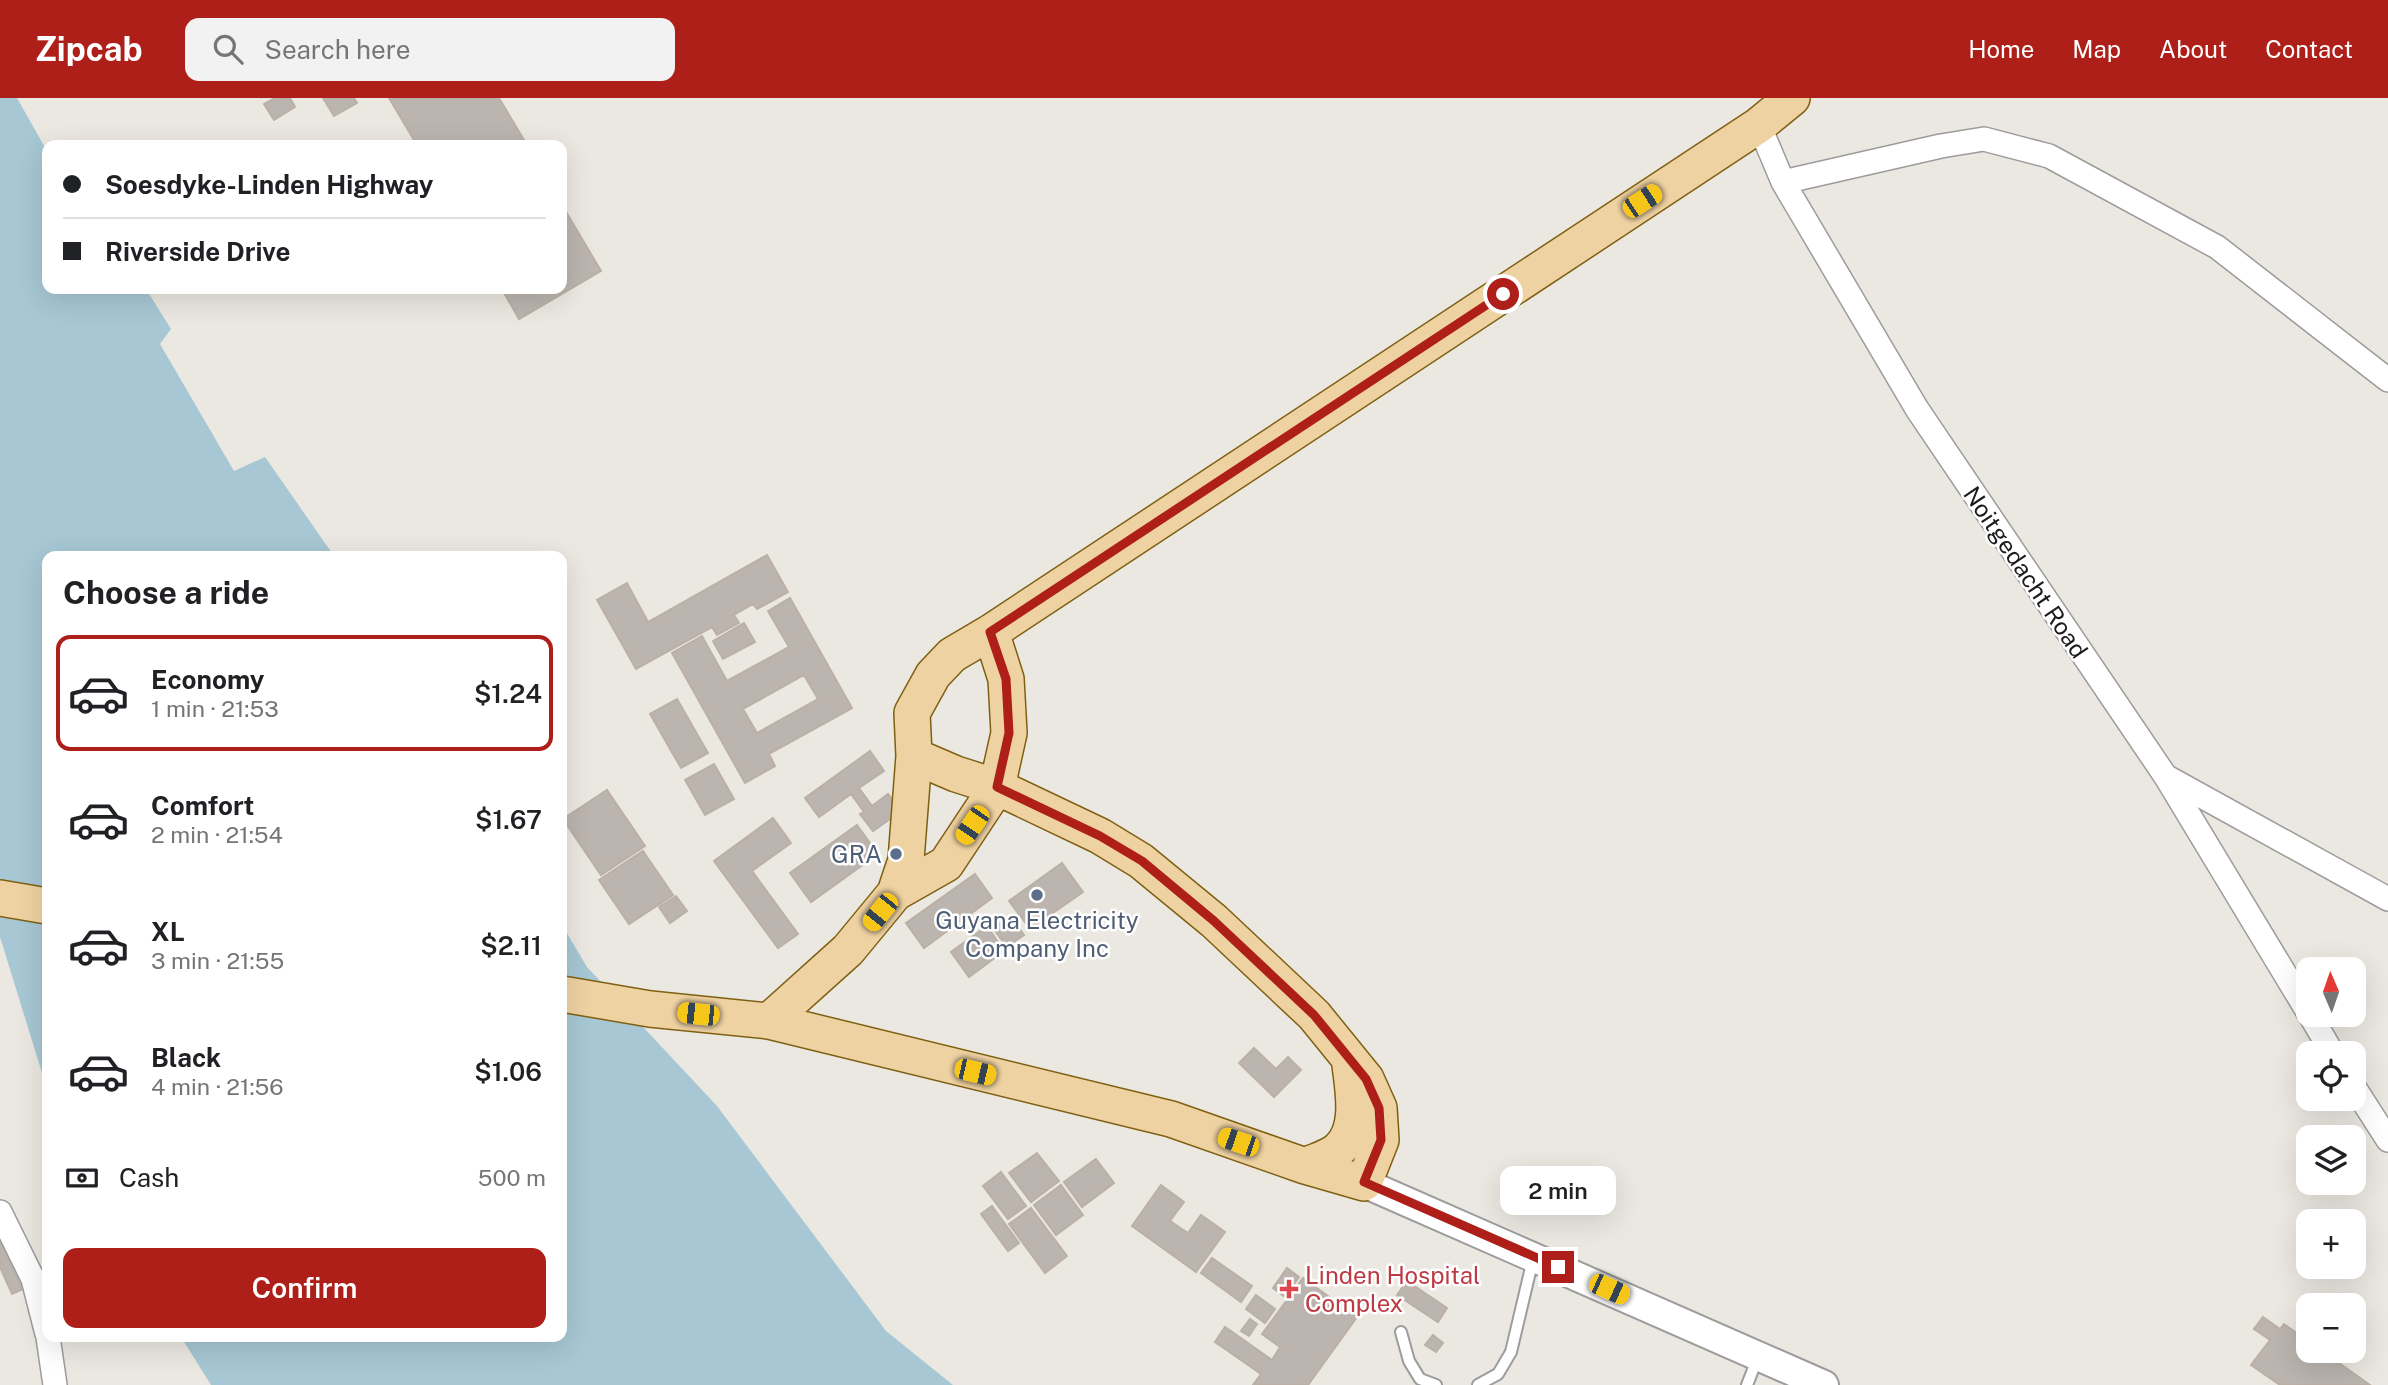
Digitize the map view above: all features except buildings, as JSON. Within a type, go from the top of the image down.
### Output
[{"type":"main road","points":[[895,893],[906,860],[914,756],[912,713],[933,675],[952,655],[1759,125],[1792,98]]},
{"type":"main road","points":[[769,1021],[848,950],[895,893],[946,864],[997,787],[1009,733],[1006,679],[990,632]]},
{"type":"main road","points":[[567,994],[650,1009],[769,1021],[1171,1119],[1305,1166],[1364,1182],[1381,1140],[1379,1108],[1366,1079],[1304,1006],[1214,921],[1142,861],[1100,836],[997,787],[956,774],[914,756]]},
{"type":"main road","points":[[0,898],[42,905]]},
{"type":"main road","points":[[1305,1166],[1339,1150],[1349,1135],[1354,1096],[1350,1060]]},
{"type":"street","name":"Noitgedacht Road","points":[[1759,125],[1783,182],[1917,410],[2166,777],[2296,992]]},
{"type":"street","points":[[1783,182],[1941,146],[1984,139],[2049,156],[2217,247],[2388,380]]},
{"type":"street","points":[[2166,777],[2388,899]]},
{"type":"street","points":[[2366,1106],[2388,1140]]},
{"type":"street","points":[[1364,1182],[1824,1385]]},
{"type":"street","points":[[0,1212],[33,1279],[42,1313]]},
{"type":"street","points":[[49,1342],[55,1385]]},
{"type":"lane","points":[[1478,1385],[1498,1374],[1511,1352],[1533,1256]]},
{"type":"lane","points":[[1401,1332],[1414,1370],[1420,1378],[1436,1385]]},
{"type":"lane","points":[[1747,1385],[1759,1355]]},
{"type":"water","points":[[0,98],[17,98],[42,142],[42,294],[149,294],[171,329],[160,344],[234,471],[265,457],[331,551],[42,551],[42,1073],[0,937]]},
{"type":"water","points":[[567,933],[587,967],[717,1106],[886,1331],[953,1385],[211,1385],[184,1342],[567,1342]]},
{"type":"place","name":"GRA","points":[[896,854]]},
{"type":"place","name":"Guyana Electricity Company Inc","points":[[1037,895]]},
{"type":"place","name":"Linden Hospital Complex","points":[[1289,1289]]},
{"type":"route","points":[[1503,294],[990,632],[1006,679],[1009,733],[997,787],[1100,836],[1142,861],[1214,921],[1314,1015],[1366,1079],[1379,1108],[1381,1140],[1364,1182],[1558,1267]]}]
